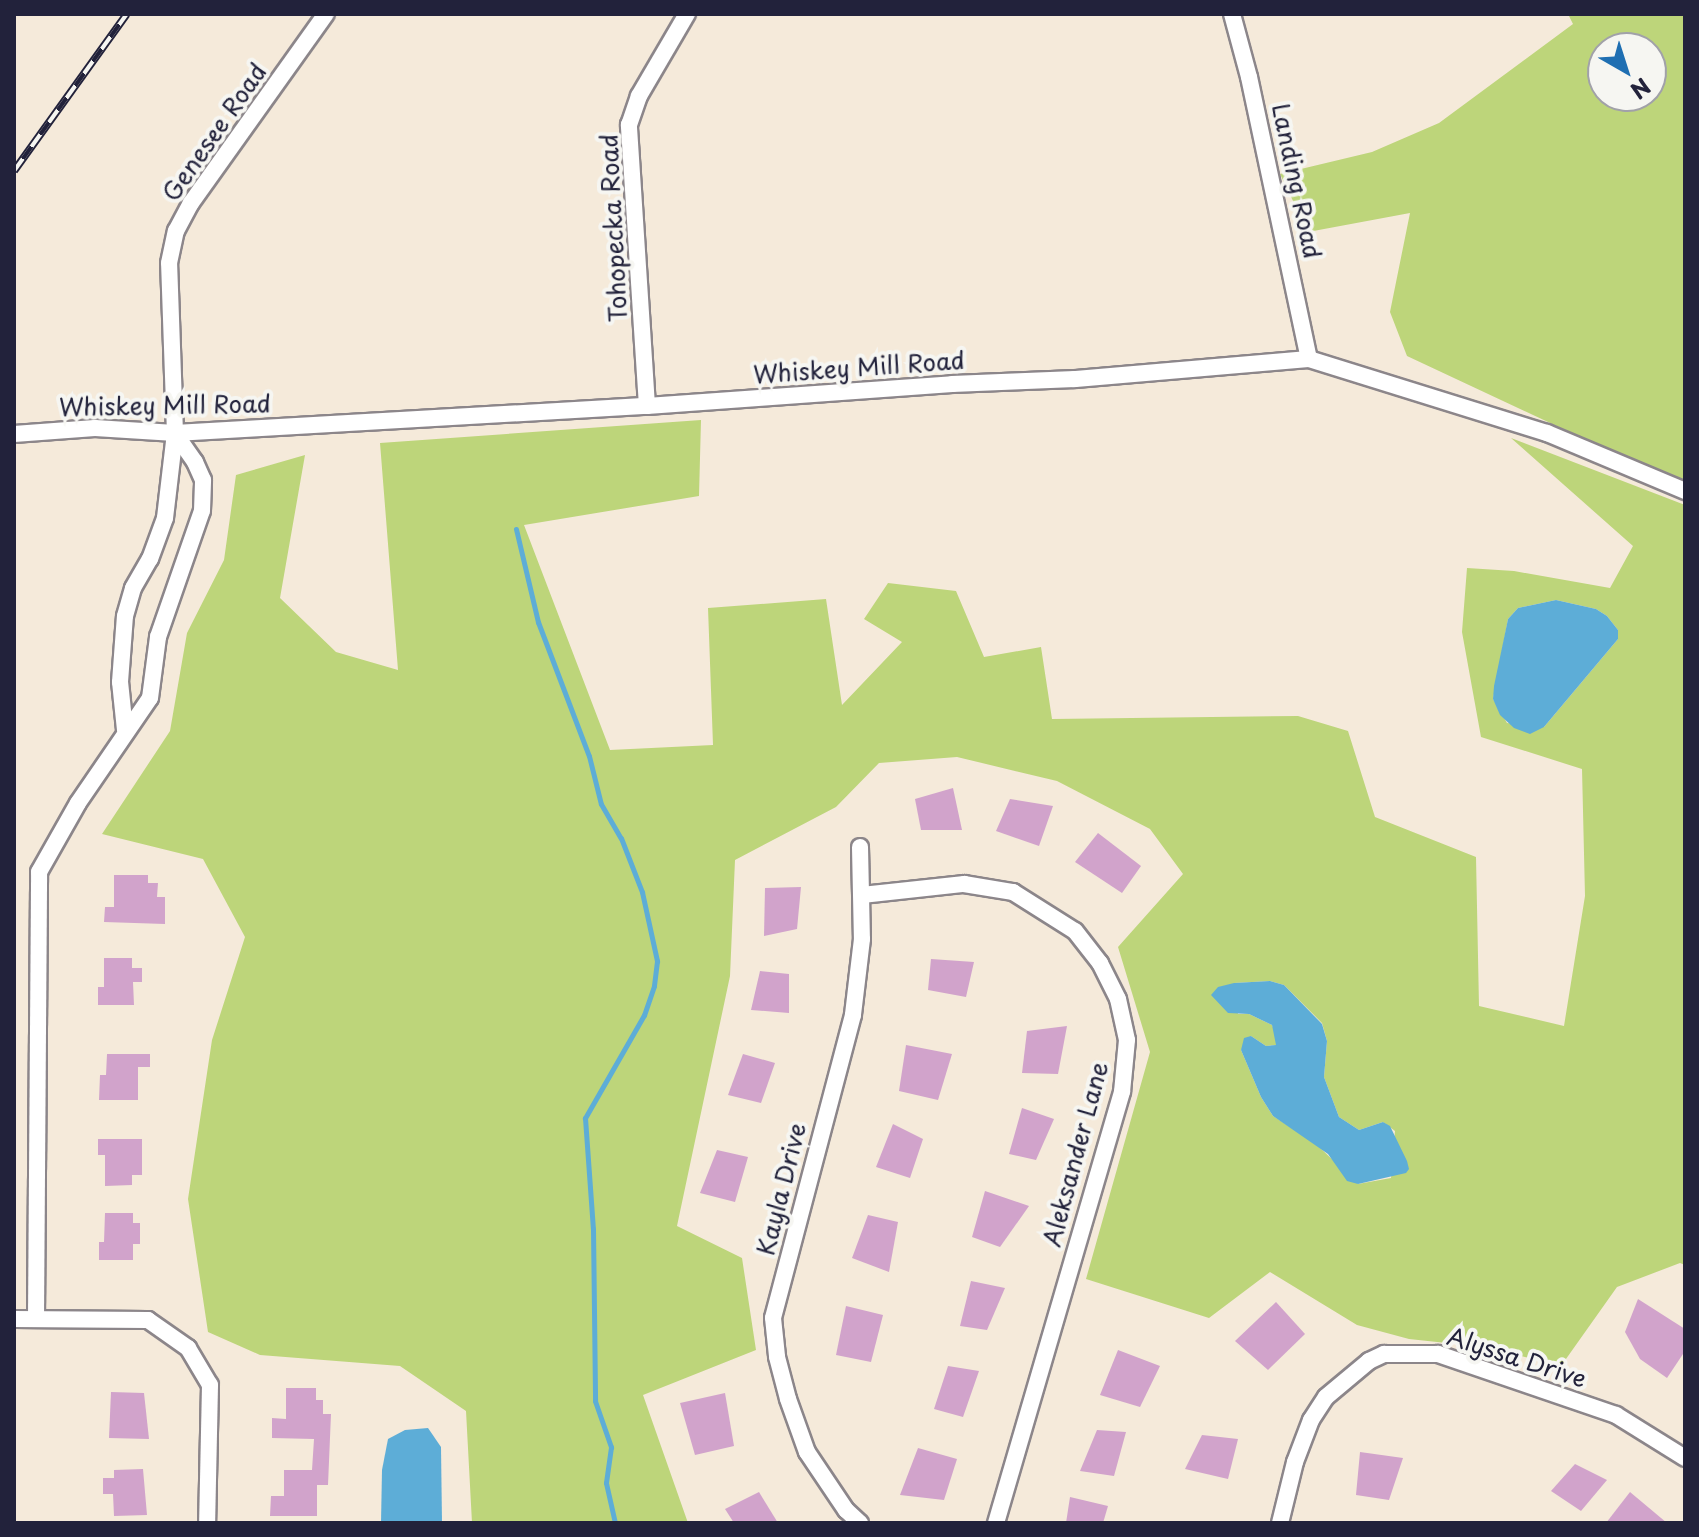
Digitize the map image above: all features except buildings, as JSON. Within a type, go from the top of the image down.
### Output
[{"type":"street","name":"Genesee Road","points":[[125,730],[120,682],[125,616],[133,588],[150,559],[165,518],[175,433],[169,263],[176,231],[191,203],[326,14]]},
{"type":"street","name":"Tohopecka Road","points":[[647,406],[629,125],[639,96],[687,14]]},
{"type":"street","name":"Landing Road","points":[[1232,14],[1253,91],[1309,359]]},
{"type":"street","name":"Whiskey Mill Road","points":[[14,434],[95,428],[175,433],[647,406],[952,384],[1075,379],[1309,359],[1547,433],[1685,491]]},
{"type":"street","points":[[36,1317],[39,872],[125,730],[150,698],[158,637],[202,511],[203,480],[175,433]]},
{"type":"street","name":"Kayla Drive","points":[[860,847],[862,939],[853,1015],[773,1318],[777,1357],[807,1452],[846,1510],[860,1523]]},
{"type":"street","name":"Aleksander Lane","points":[[862,895],[964,884],[1013,892],[1075,931],[1100,963],[1118,999],[1127,1040],[1122,1092],[996,1523]]},
{"type":"street","points":[[14,1319],[148,1320],[188,1348],[210,1385],[207,1523]]},
{"type":"street","name":"Alyssa Drive","points":[[1280,1523],[1295,1462],[1311,1420],[1326,1397],[1369,1361],[1384,1354],[1427,1353],[1453,1359],[1616,1415],[1685,1458]]},
{"type":"green space","points":[[1568,14],[1685,14],[1685,486],[1407,356],[1390,312],[1410,213],[1308,232],[1280,174],[1372,152],[1439,123],[1573,24]]},
{"type":"green space","points":[[701,420],[699,496],[524,525],[610,750],[713,745],[708,608],[826,599],[842,705],[902,642],[864,619],[888,583],[956,591],[984,657],[1041,647],[1052,719],[1298,716],[1348,731],[1375,817],[1476,857],[1479,1006],[1564,1026],[1585,896],[1582,769],[1481,737],[1462,632],[1467,568],[1514,571],[1610,588],[1633,546],[1511,438],[1685,505],[1685,1265],[1680,1263],[1617,1287],[1561,1366],[1484,1347],[1409,1339],[1357,1325],[1270,1272],[1209,1318],[1086,1279],[1150,1052],[1118,947],[1183,874],[1150,829],[1057,781],[957,757],[879,763],[836,807],[735,860],[730,976],[677,1226],[742,1258],[756,1350],[643,1395],[688,1523],[472,1523],[466,1411],[400,1366],[260,1355],[208,1332],[188,1199],[212,1040],[245,937],[203,859],[102,834],[170,731],[187,633],[224,560],[236,475],[305,455],[280,598],[336,652],[398,670],[380,443]],"holes":[[[1556,600],[1596,609],[1607,616],[1618,630],[1618,639],[1544,727],[1507,723],[1493,699],[1508,619],[1518,608]],[[1270,981],[1284,985],[1322,1023],[1327,1041],[1324,1077],[1339,1117],[1359,1130],[1383,1122],[1395,1131],[1391,1178],[1358,1184],[1315,1143],[1273,1116],[1261,1097],[1241,1050],[1251,1036],[1266,1046],[1276,1045],[1276,1035],[1272,1025],[1249,1014],[1238,1014],[1234,983]]]},
{"type":"water","points":[[1556,600],[1596,609],[1607,616],[1618,630],[1618,639],[1544,727],[1530,734],[1514,728],[1500,715],[1493,699],[1494,686],[1508,619],[1518,608]]},
{"type":"water","points":[[1270,981],[1284,985],[1322,1024],[1327,1041],[1324,1077],[1339,1117],[1359,1130],[1383,1122],[1390,1126],[1407,1161],[1409,1169],[1406,1173],[1358,1184],[1347,1181],[1328,1154],[1273,1116],[1261,1097],[1241,1050],[1244,1038],[1251,1036],[1266,1046],[1276,1045],[1272,1025],[1249,1014],[1228,1013],[1211,995],[1218,987],[1234,983]]},
{"type":"water","points":[[428,1428],[441,1447],[442,1523],[381,1523],[382,1470],[388,1439],[405,1430]]},
{"type":"waterway","points":[[516,529],[538,622],[589,756],[601,804],[621,838],[642,892],[657,961],[654,986],[644,1015],[585,1118],[593,1229],[595,1401],[611,1447],[606,1483],[615,1523]]},
{"type":"railway","points":[[14,171],[127,14]]}]
